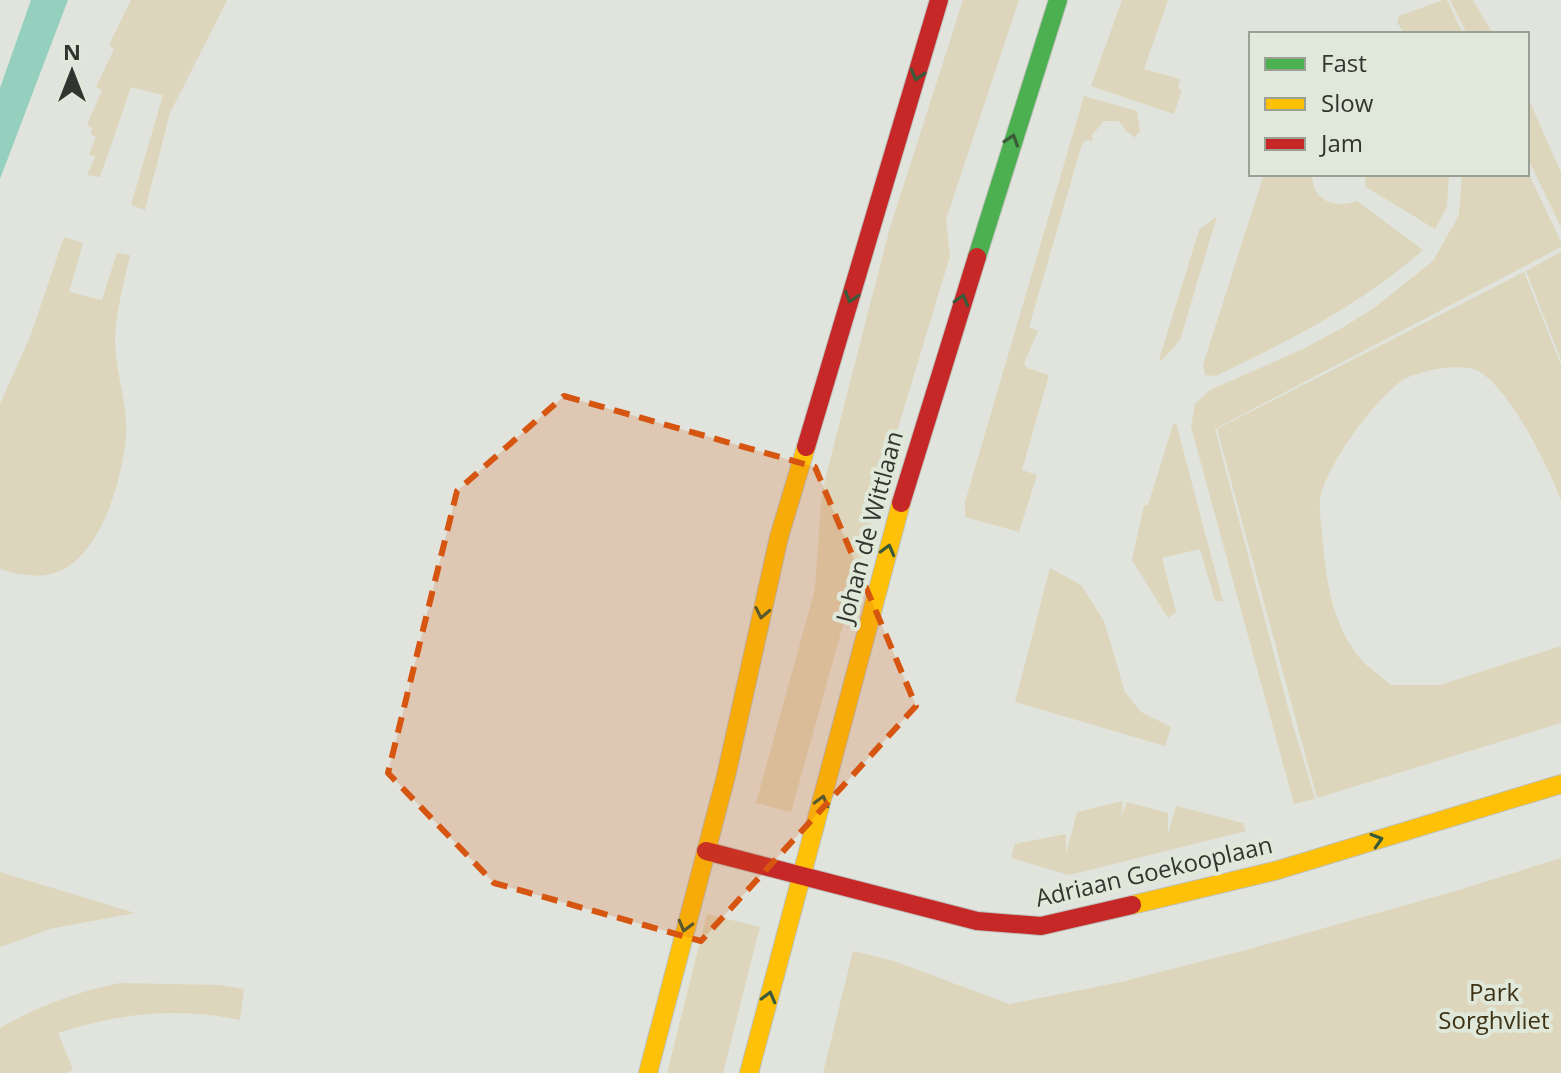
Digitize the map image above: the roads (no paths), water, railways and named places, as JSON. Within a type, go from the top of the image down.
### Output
[{"type":"main road","points":[[648,1073],[726,776],[779,537],[939,0]]},
{"type":"main road","name":"Johan de Wittlaan","points":[[749,1073],[910,469],[1058,0]]},
{"type":"main road","name":"Adriaan Goekooplaan","points":[[706,851],[977,921],[1041,926],[1303,862],[1561,784]]},
{"type":"park label","name":"Park Sorghvliet","points":[[1494,1007]]}]
